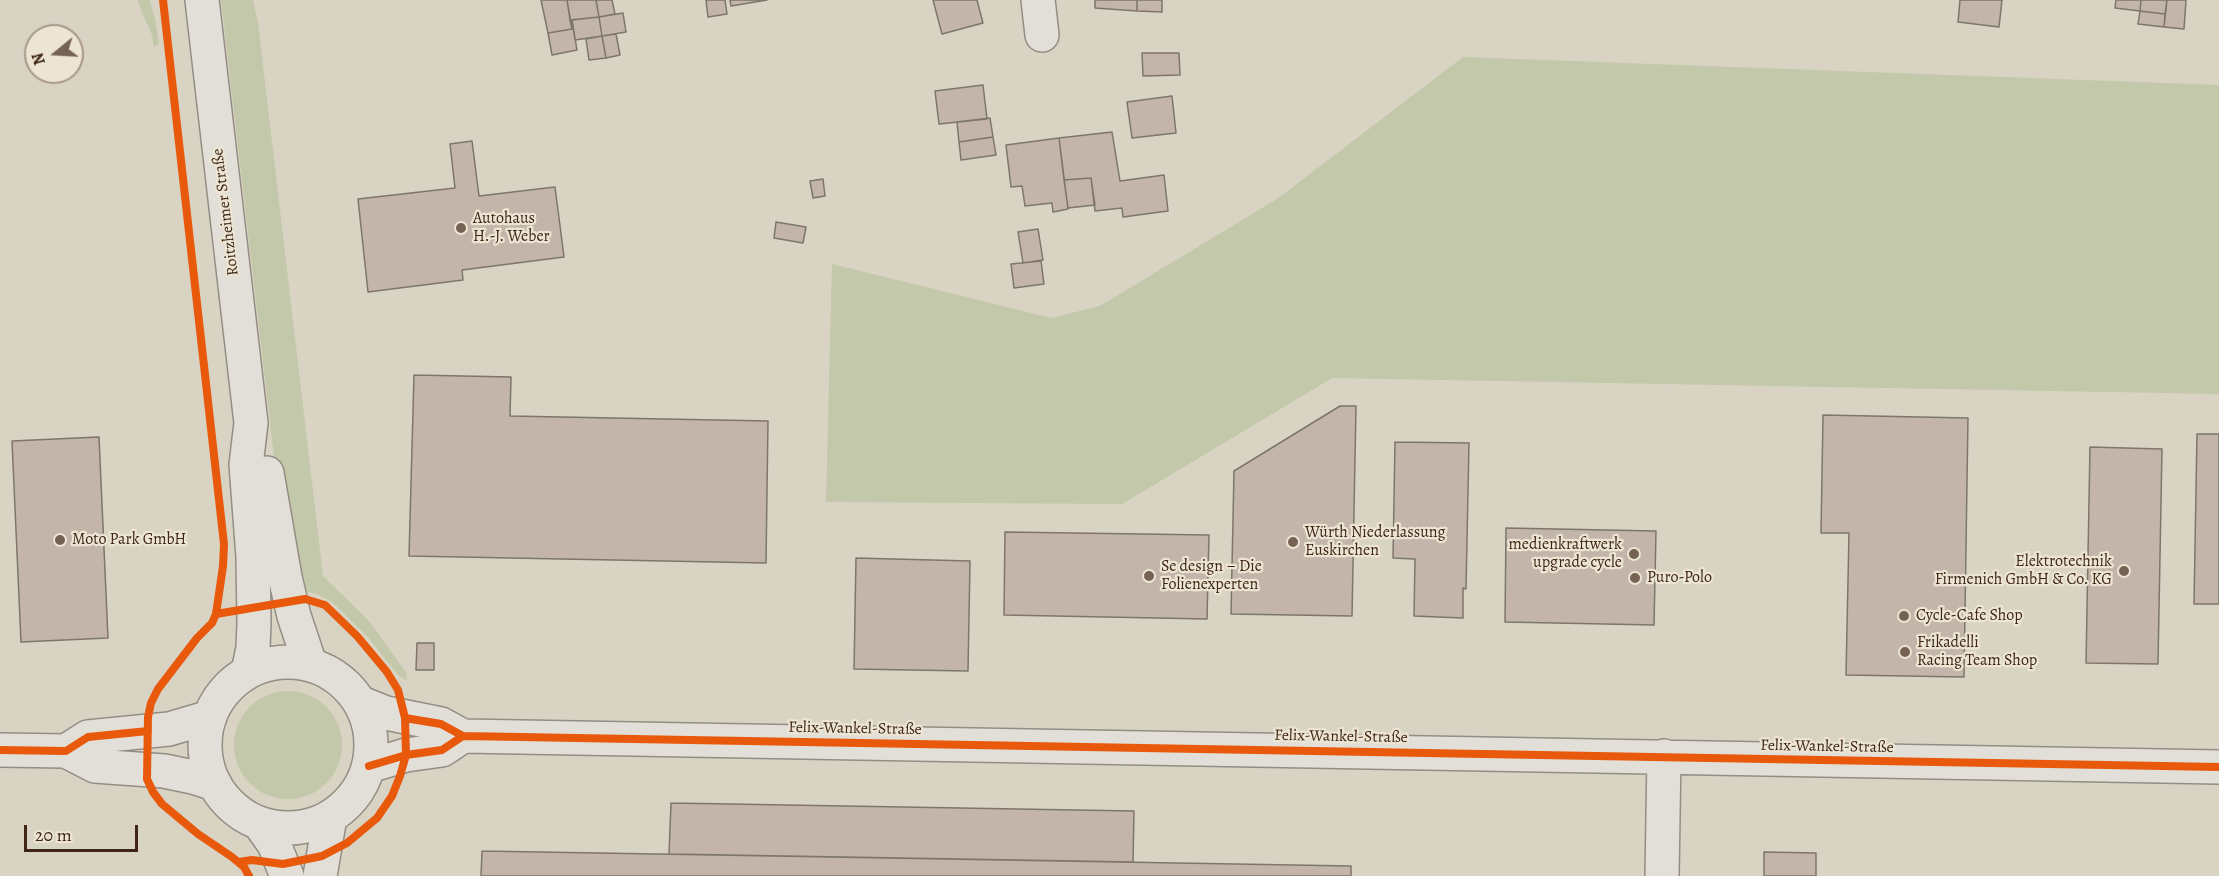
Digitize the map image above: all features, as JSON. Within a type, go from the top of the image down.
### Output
[{"type":"street","name":"Roitzheimer Straße","points":[[202,0],[251,423],[246,465],[253,557],[254,623],[253,648],[248,672]]},
{"type":"street","points":[[1038,0],[1042,35]]},
{"type":"street","name":"Roitzheimer Straße","points":[[251,423],[266,461],[285,577],[294,616],[310,664]]},
{"type":"street","points":[[259,823],[289,828],[310,825],[330,817],[355,795],[369,766],[371,734],[361,703],[339,679],[310,664],[278,662],[248,672],[225,691],[210,717],[205,747],[208,766],[215,784],[234,807],[259,823],[274,844],[287,876]]},
{"type":"street","name":"Felix-Wankel-Straße","points":[[361,703],[386,713],[441,724],[463,736],[2219,767]]},
{"type":"street","points":[[66,751],[88,737],[169,729],[210,717]]},
{"type":"street","points":[[369,766],[406,755],[442,750],[463,736]]},
{"type":"street","points":[[0,750],[66,751],[95,766],[164,771],[215,784]]},
{"type":"street","points":[[1662,876],[1664,756]]},
{"type":"street","points":[[320,876],[330,817]]},
{"type":"green space","points":[[137,0],[149,0],[151,5],[159,43],[154,47],[152,35]]},
{"type":"green space","points":[[221,0],[253,0],[258,23],[323,576],[368,620],[406,672],[407,680],[399,676],[367,636],[332,602],[317,594],[300,590],[275,465]]},
{"type":"green space","points":[[1463,57],[2219,85],[2219,394],[1332,378],[1122,504],[826,502],[832,264],[1051,318],[1100,306],[1277,199]]},
{"type":"green space","points":[[288,691],[309,695],[326,707],[338,724],[342,745],[338,766],[326,783],[309,795],[288,799],[267,795],[250,783],[238,766],[234,745],[238,724],[250,707],[267,695]]},
{"type":"building","points":[[541,0],[567,0],[572,29],[548,33]]},
{"type":"building","points":[[567,0],[596,0],[599,17],[570,20]]},
{"type":"building","points":[[596,0],[612,0],[615,14],[599,17]]},
{"type":"building","points":[[706,0],[725,0],[727,14],[708,17]]},
{"type":"building","points":[[730,0],[767,0],[731,6]]},
{"type":"building","points":[[933,0],[977,0],[983,23],[942,34]]},
{"type":"building","points":[[1095,0],[1137,0],[1137,11],[1095,8]]},
{"type":"building","points":[[1137,0],[1162,0],[1162,12],[1137,11]]},
{"type":"building","points":[[1960,0],[2002,0],[1999,27],[1958,22]]},
{"type":"building","points":[[2116,0],[2141,0],[2140,11],[2115,8]]},
{"type":"building","points":[[2141,0],[2167,0],[2165,14],[2140,11]]},
{"type":"building","points":[[2167,0],[2186,0],[2184,29],[2164,27]]},
{"type":"building","points":[[2140,11],[2165,14],[2164,27],[2138,24]]},
{"type":"building","points":[[623,13],[626,32],[602,36],[599,17]]},
{"type":"building","points":[[599,17],[602,36],[575,40],[572,20]]},
{"type":"building","points":[[570,20],[572,20],[577,50],[552,55],[548,33],[572,29]]},
{"type":"building","points":[[616,34],[620,55],[606,58],[602,36]]},
{"type":"building","points":[[602,36],[606,58],[589,60],[586,39]]},
{"type":"building","points":[[1142,53],[1179,53],[1180,75],[1143,76]]},
{"type":"building","points":[[983,85],[987,119],[939,124],[935,91]]},
{"type":"building","points":[[1172,96],[1176,133],[1132,138],[1127,102]]},
{"type":"building","points":[[990,118],[993,137],[959,142],[957,122]]},
{"type":"building","points":[[1112,132],[1120,181],[1164,175],[1168,211],[1123,217],[1122,208],[1095,211],[1091,178],[1064,180],[1059,138]]},
{"type":"building","points":[[993,137],[996,155],[961,160],[959,142]]},
{"type":"building","points":[[1059,138],[1068,209],[1053,212],[1052,203],[1025,206],[1022,186],[1011,187],[1006,145]]},
{"type":"building","name":"Autohaus H.-J. Weber","points":[[472,141],[479,196],[555,187],[564,257],[462,270],[463,280],[368,292],[358,199],[455,188],[450,144]]},
{"type":"building","points":[[1091,178],[1095,205],[1068,208],[1064,180]]},
{"type":"building","points":[[823,179],[825,196],[813,198],[810,181]]},
{"type":"building","points":[[776,222],[806,227],[803,243],[774,238]]},
{"type":"building","points":[[1038,229],[1043,260],[1023,263],[1018,232]]},
{"type":"building","points":[[1041,261],[1044,284],[1014,288],[1011,264]]},
{"type":"building","points":[[414,375],[511,377],[510,416],[768,421],[766,563],[409,556]]},
{"type":"building","name":"Würth Niederlassung Euskirchen","points":[[1340,406],[1356,406],[1352,616],[1231,614],[1234,471]]},
{"type":"building","points":[[1823,415],[1968,418],[1964,677],[1846,675],[1849,533],[1821,533]]},
{"type":"building","points":[[2197,434],[2219,434],[2219,604],[2194,604]]},
{"type":"building","name":"Moto Park GmbH","points":[[99,437],[108,638],[21,642],[12,441]]},
{"type":"building","points":[[1395,442],[1469,443],[1466,589],[1463,588],[1463,618],[1414,616],[1415,559],[1393,558]]},
{"type":"building","name":"Elektrotechnik Firmenich GmbH & Co. KG","points":[[2090,447],[2162,449],[2158,664],[2086,663]]},
{"type":"building","points":[[1506,528],[1656,531],[1654,625],[1505,622]]},
{"type":"building","points":[[1005,532],[1209,535],[1207,619],[1004,615]]},
{"type":"building","points":[[856,558],[970,561],[968,671],[854,669]]},
{"type":"building","points":[[417,643],[434,643],[434,670],[416,670]]},
{"type":"building","points":[[671,803],[1134,811],[1133,862],[669,854]]},
{"type":"building","points":[[482,851],[1351,866],[1351,876],[481,876]]},
{"type":"building","points":[[1764,852],[1816,853],[1816,876],[1764,876]]},
{"type":"cycle path","points":[[163,0],[224,544],[216,614],[212,623],[197,638],[158,689],[151,703],[148,717],[147,779],[162,804],[198,834],[232,857],[244,867],[249,876]]},
{"type":"cycle path","points":[[216,614],[305,599],[325,605],[357,636],[387,672],[398,690],[405,718],[406,755],[392,796],[377,818],[347,843],[322,856],[283,864],[252,860],[239,862]]},
{"type":"cycle path","points":[[405,718],[441,724],[463,736],[2219,767]]},
{"type":"cycle path","points":[[0,750],[66,751],[88,737],[148,731]]},
{"type":"cycle path","points":[[369,766],[406,755],[442,750],[463,736]]},
{"type":"place","name":"Autohaus H.-J. Weber","points":[[461,228]]},
{"type":"place","name":"Moto Park GmbH","points":[[60,540]]},
{"type":"place","name":"Würth Niederlassung Euskirchen","points":[[1293,542]]},
{"type":"place","name":"medienkraftwerk upgrade cycle","points":[[1634,554]]},
{"type":"place","name":"Elektrotechnik Firmenich GmbH & Co. KG","points":[[2124,571]]},
{"type":"place","name":"Se design – Die Folienexperten","points":[[1149,576]]},
{"type":"place","name":"Puro-Polo","points":[[1635,578]]},
{"type":"place","name":"Cycle-Cafe Shop","points":[[1904,616]]},
{"type":"place","name":"Frikadelli Racing Team Shop","points":[[1905,652]]}]
